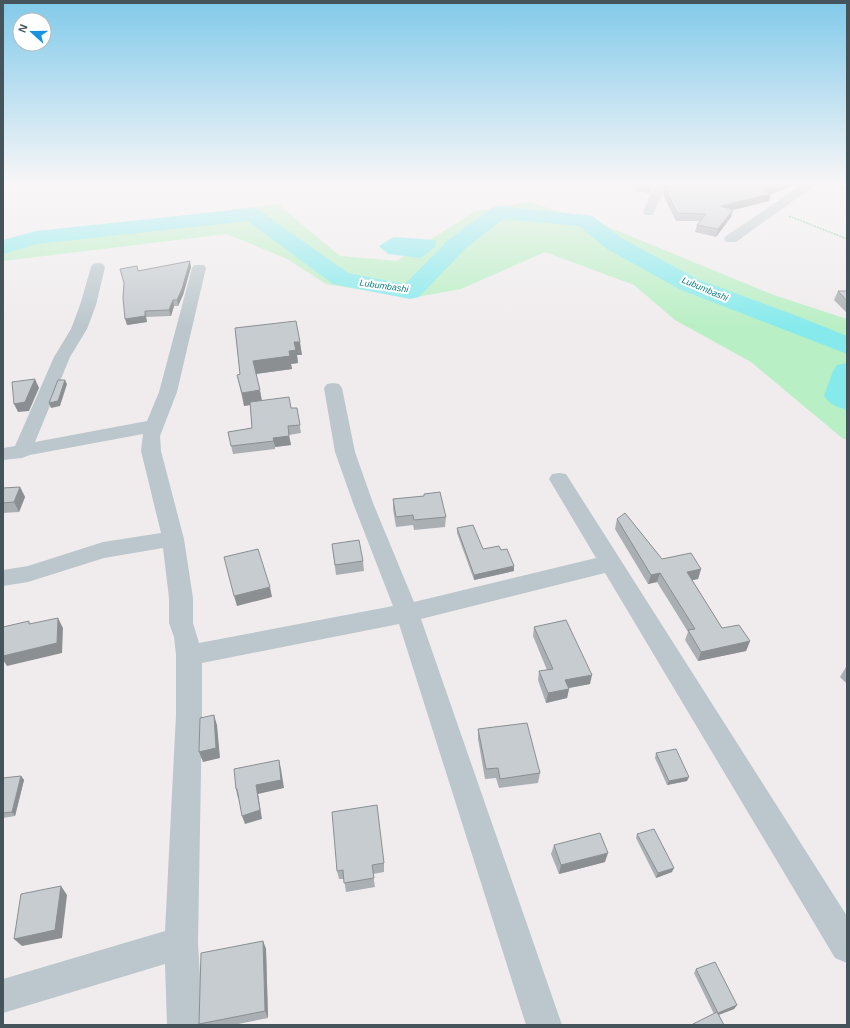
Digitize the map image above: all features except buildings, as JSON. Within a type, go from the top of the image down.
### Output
[{"type":"street","points":[[731,239],[742,231]]},
{"type":"street","points":[[22,452],[43,399],[62,357],[79,329],[88,305],[98,267]]},
{"type":"street","points":[[185,1025],[181,944],[189,655],[182,623],[182,598],[173,539],[151,451],[153,426],[168,392],[199,268]]},
{"type":"street","points":[[333,388],[345,452],[363,503],[407,613],[544,1025]]},
{"type":"street","points":[[3,454],[22,452],[153,426]]},
{"type":"street","points":[[559,479],[847,946]]},
{"type":"street","points":[[3,578],[28,574],[103,550],[173,539]]},
{"type":"street","points":[[189,655],[407,613],[611,563]]},
{"type":"street","points":[[3,996],[181,944]]},
{"type":"path","points":[[827,231],[847,239]]},
{"type":"green space","points":[[62,231],[310,231],[340,256],[397,261],[444,231],[618,231],[771,294],[847,319],[847,440],[842,438],[751,362],[675,320],[634,285],[545,252],[461,289],[411,298],[326,284],[287,259],[227,234],[3,261],[3,247],[14,237]]},
{"type":"water","points":[[394,237],[436,240],[435,247],[421,258],[388,254],[379,246]]},
{"type":"waterway","name":"Lubumbashi","points":[[3,247],[36,238],[99,231]]},
{"type":"waterway","name":"Lubumbashi","points":[[275,231],[341,279],[410,292],[457,244],[474,231]]},
{"type":"waterway","name":"Lubumbashi","points":[[599,231],[615,244],[688,284],[788,321],[847,346]]},
{"type":"waterway","name":"Lubumbashi","points":[[847,371],[839,396],[847,401]]}]
